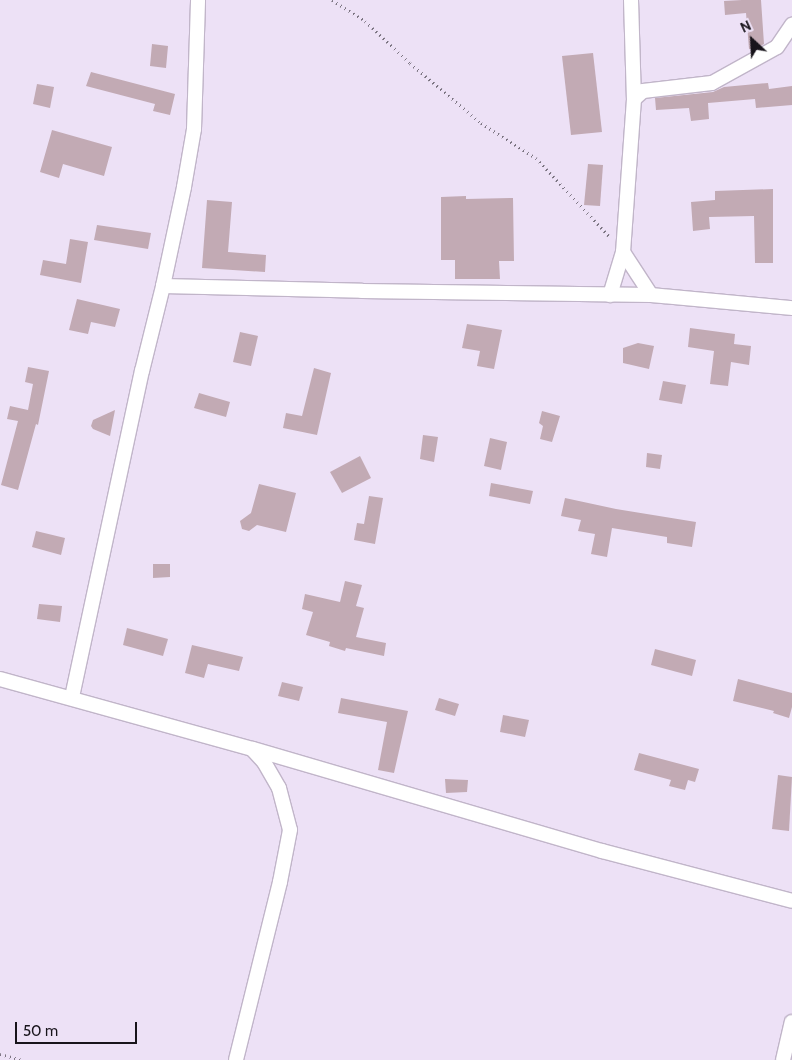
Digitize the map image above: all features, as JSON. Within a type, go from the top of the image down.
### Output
[{"type":"street","points":[[72,697],[142,371],[163,286],[194,129],[198,0]]},
{"type":"street","points":[[610,295],[623,252],[634,99],[631,0]]},
{"type":"street","points":[[634,99],[643,91],[712,83],[778,47],[792,25]]},
{"type":"street","points":[[623,252],[651,295]]},
{"type":"street","points":[[163,286],[651,295],[792,308]]},
{"type":"street","points":[[0,679],[72,697],[252,748],[602,851],[792,901]]},
{"type":"street","points":[[236,1060],[280,882],[290,830],[279,788],[264,762],[252,748]]},
{"type":"street","points":[[783,1060],[792,1022]]},
{"type":"path","points":[[332,0],[365,21],[410,64],[482,123],[536,158],[623,252]]},
{"type":"path","points":[[0,1054],[22,1060]]},
{"type":"building","points":[[761,0],[764,44],[757,48],[749,49],[746,13],[725,15],[724,1]]},
{"type":"building","points":[[152,44],[168,46],[166,68],[150,66]]},
{"type":"building","points":[[593,53],[602,132],[571,135],[562,56]]},
{"type":"building","points":[[91,72],[175,94],[170,115],[153,111],[155,104],[86,86]]},
{"type":"building","points":[[768,83],[769,89],[792,86],[792,105],[756,108],[755,99],[708,103],[709,119],[691,121],[689,108],[656,110],[655,98],[713,92],[724,87]]},
{"type":"building","points":[[37,84],[54,87],[50,108],[33,104]]},
{"type":"building","points":[[52,130],[112,147],[104,176],[63,164],[59,178],[40,172]]},
{"type":"building","points":[[588,164],[603,165],[600,206],[584,205]]},
{"type":"building","points":[[773,189],[773,263],[755,263],[754,216],[709,217],[710,229],[693,231],[691,202],[715,200],[715,191]]},
{"type":"building","points":[[466,196],[466,199],[513,198],[514,261],[499,261],[500,279],[455,279],[455,260],[441,260],[441,197]]},
{"type":"building","points":[[207,200],[232,202],[228,252],[266,255],[265,272],[202,268]]},
{"type":"building","points":[[97,225],[151,233],[148,249],[94,240]]},
{"type":"building","points":[[70,239],[88,242],[81,283],[40,275],[43,260],[66,264]]},
{"type":"building","points":[[77,299],[120,309],[115,327],[91,322],[88,334],[69,330]]},
{"type":"building","points":[[467,324],[502,330],[494,369],[477,366],[480,351],[462,348]]},
{"type":"building","points":[[690,328],[735,334],[734,344],[751,346],[749,365],[731,362],[728,386],[710,384],[714,351],[688,347]]},
{"type":"building","points":[[240,332],[258,336],[251,366],[233,362]]},
{"type":"building","points":[[638,343],[654,346],[649,369],[623,363],[623,348]]},
{"type":"building","points":[[28,367],[49,371],[38,425],[36,424],[18,490],[1,485],[18,421],[7,419],[10,406],[28,410],[33,384],[25,382]]},
{"type":"building","points":[[314,368],[331,373],[317,435],[283,428],[286,413],[302,416]]},
{"type":"building","points":[[663,381],[686,385],[682,404],[659,400]]},
{"type":"building","points":[[199,393],[230,402],[226,417],[194,408]]},
{"type":"building","points":[[115,410],[110,436],[93,429],[91,426],[93,420]]},
{"type":"building","points":[[542,411],[560,416],[552,442],[540,439],[543,426],[539,423]]},
{"type":"building","points":[[423,435],[438,437],[434,462],[420,459]]},
{"type":"building","points":[[490,438],[507,442],[501,470],[484,466]]},
{"type":"building","points":[[647,453],[662,455],[660,469],[646,467]]},
{"type":"building","points":[[360,456],[371,478],[342,493],[330,472]]},
{"type":"building","points":[[491,483],[533,491],[530,504],[489,496]]},
{"type":"building","points":[[259,484],[296,493],[286,532],[257,525],[249,531],[242,529],[240,521],[251,513]]},
{"type":"building","points":[[369,496],[383,498],[375,544],[354,540],[357,523],[364,524]]},
{"type":"building","points":[[565,498],[616,509],[696,522],[692,547],[667,543],[667,537],[612,528],[607,557],[591,554],[595,534],[578,531],[581,520],[561,516]]},
{"type":"building","points":[[36,531],[65,538],[61,555],[32,547]]},
{"type":"building","points":[[153,564],[170,564],[170,577],[153,578]]},
{"type":"building","points":[[345,581],[362,585],[356,606],[364,608],[356,637],[386,643],[384,656],[346,648],[345,651],[329,646],[330,642],[306,635],[313,612],[302,609],[305,594],[340,602]]},
{"type":"building","points":[[39,604],[62,606],[60,622],[37,619]]},
{"type":"building","points":[[127,628],[168,639],[163,656],[123,645]]},
{"type":"building","points":[[192,645],[243,657],[239,671],[208,664],[204,678],[185,673]]},
{"type":"building","points":[[655,649],[696,660],[692,676],[651,665]]},
{"type":"building","points":[[738,679],[792,693],[792,707],[789,718],[773,713],[774,711],[733,701]]},
{"type":"building","points":[[282,682],[303,687],[299,701],[278,696]]},
{"type":"building","points":[[341,698],[408,711],[394,773],[378,770],[387,722],[338,713]]},
{"type":"building","points":[[439,698],[459,704],[455,716],[435,710]]},
{"type":"building","points":[[503,715],[529,720],[525,737],[500,732]]},
{"type":"building","points":[[639,753],[699,769],[695,782],[688,780],[685,790],[669,786],[671,780],[634,770]]},
{"type":"building","points":[[778,775],[792,777],[789,831],[772,829]]},
{"type":"building","points":[[445,779],[468,780],[467,792],[446,793]]}]
